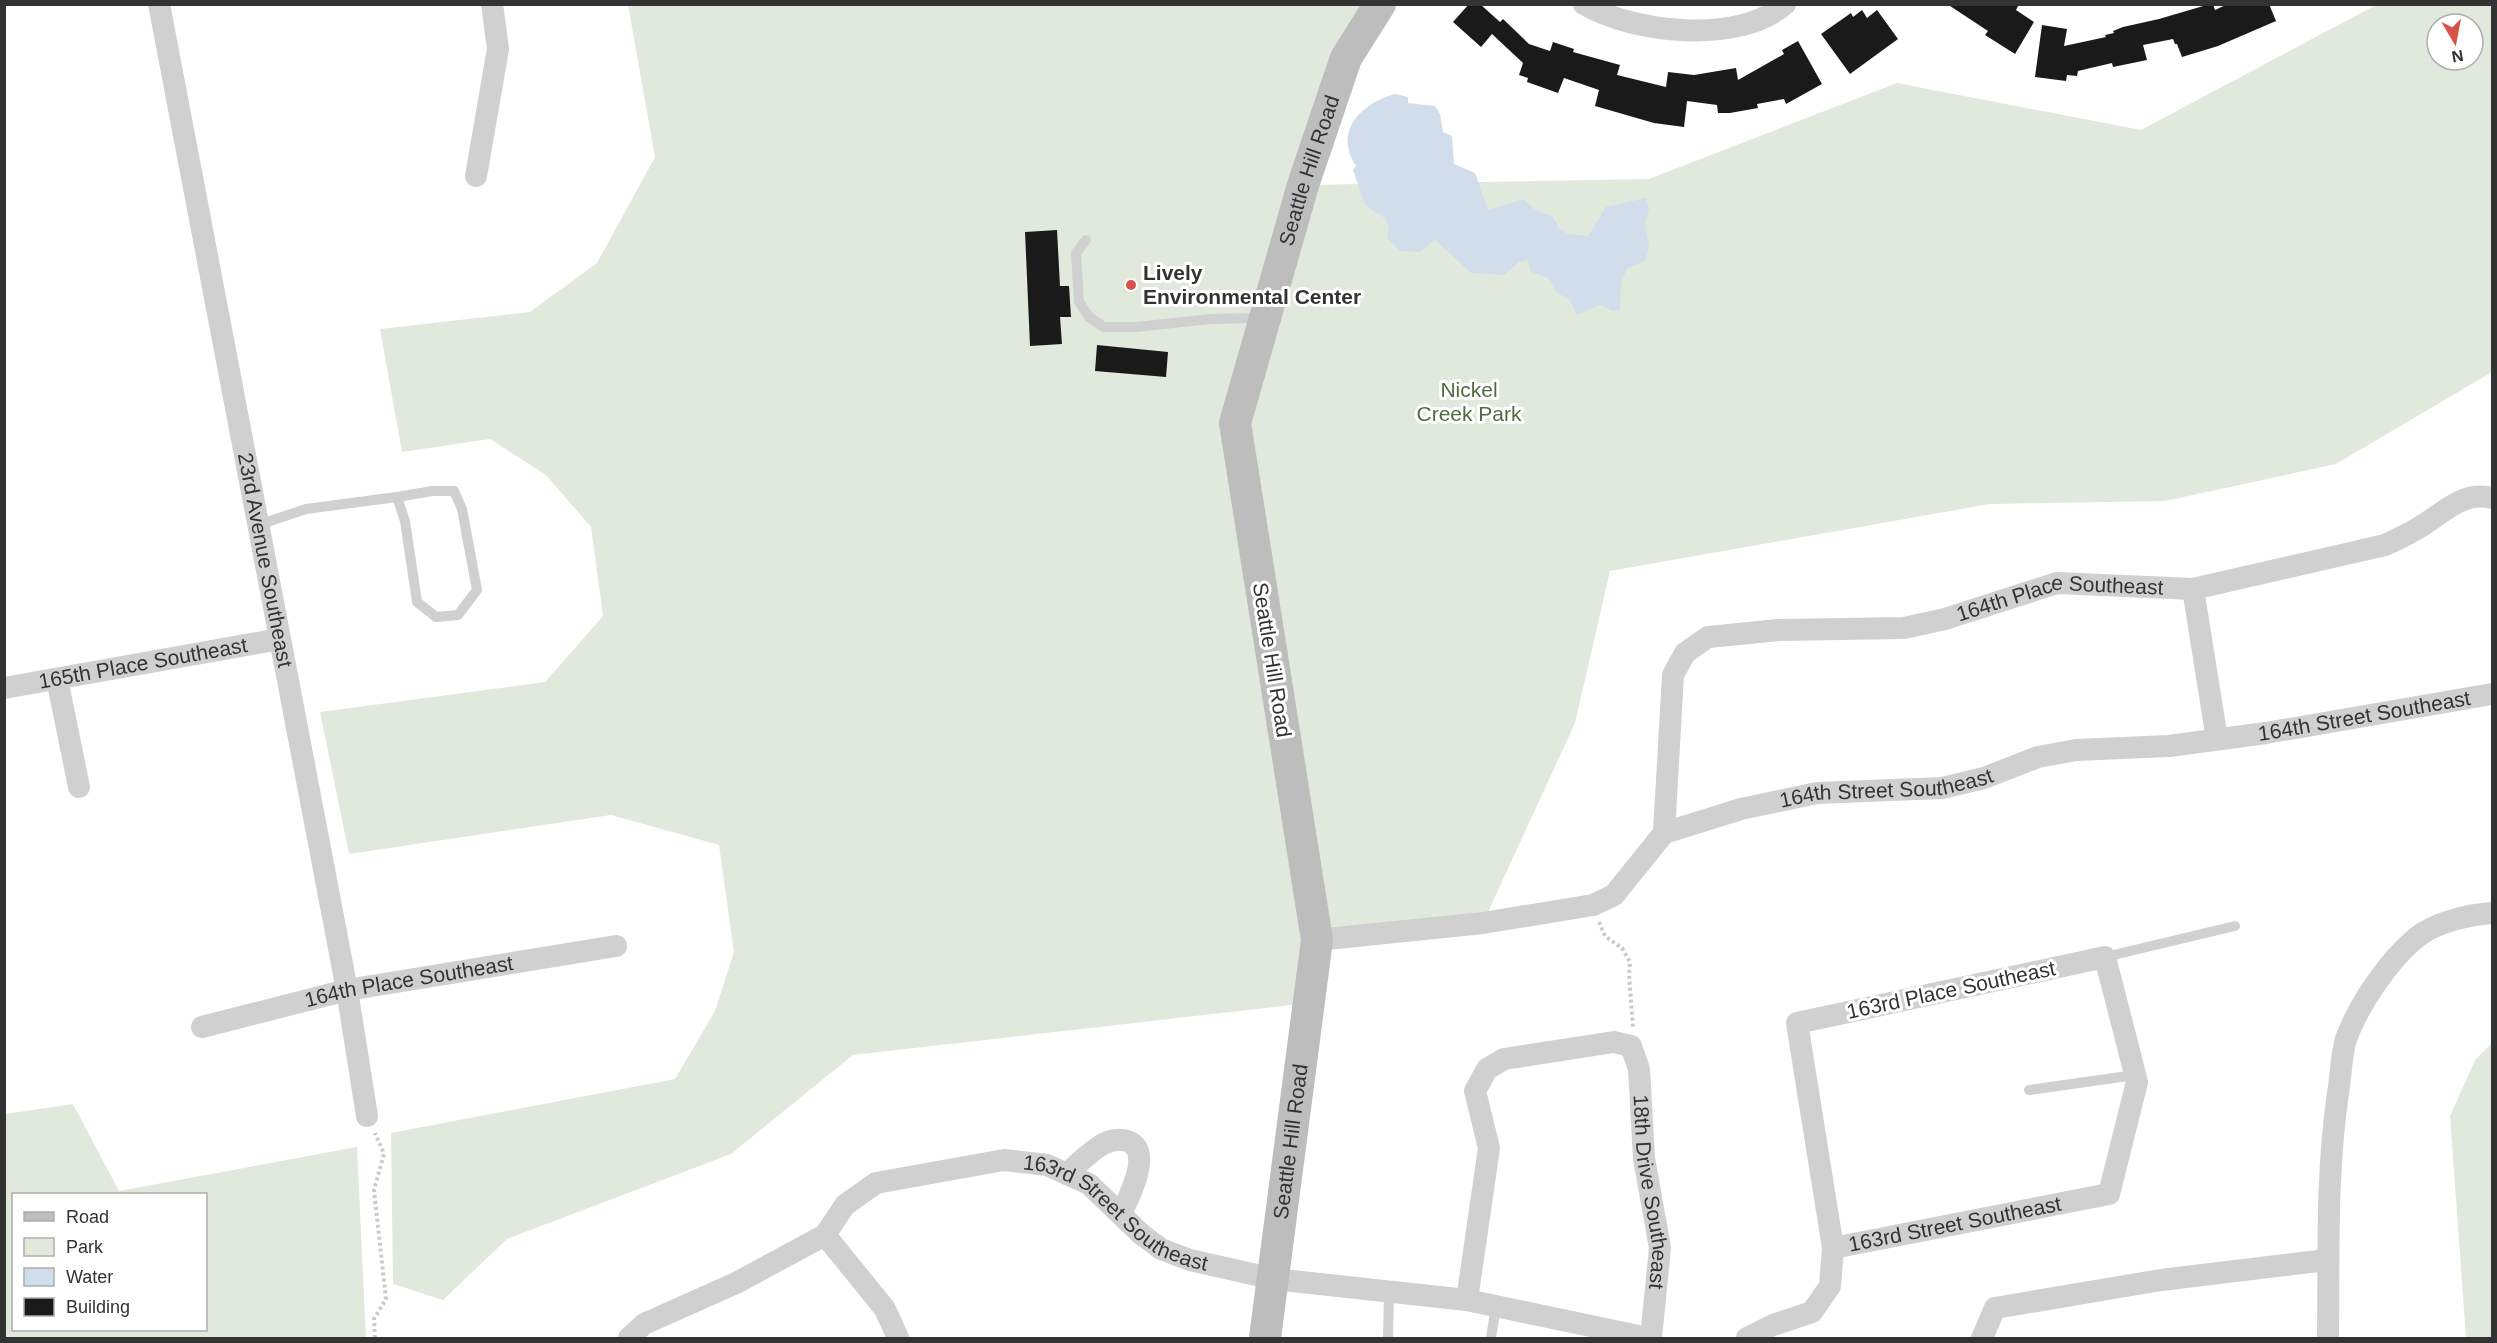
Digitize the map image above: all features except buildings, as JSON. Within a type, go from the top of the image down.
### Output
[{"type":"street","name":"23rd Avenue Southeast","points":[[159,4],[347,990],[366,1112]]},
{"type":"street","points":[[476,176],[498,49],[492,4]]},
{"type":"street","name":"Seattle Hill Road","points":[[1266,1338],[1317,940],[1235,423],[1303,185],[1346,58],[1380,4]]},
{"type":"street","points":[[1584,4],[1593,10],[1643,25],[1702,32],[1743,27],[1785,4]]},
{"type":"street","name":"164th Place Southeast","points":[[1664,833],[1673,675],[1685,653],[1708,637],[1779,630],[1904,628],[1945,619],[2057,583],[2193,589],[2385,545],[2405,536],[2452,503],[2484,496],[2493,498]]},
{"type":"street","points":[[2193,589],[2217,739]]},
{"type":"street","name":"165th Place Southeast","points":[[4,688],[280,639]]},
{"type":"street","points":[[57,679],[79,787]]},
{"type":"street","name":"164th Street Southeast","points":[[1664,833],[1742,809],[1817,793],[1942,788],[1984,778],[2047,755],[2076,750],[2169,746],[2489,695]]},
{"type":"street","points":[[1317,940],[1483,922],[1593,905],[1614,895],[1664,833]]},
{"type":"street","points":[[2328,1338],[2327,1260],[2334,1125],[2346,1041],[2359,1010],[2388,968],[2416,938],[2446,922],[2474,914],[2493,913]]},
{"type":"street","name":"164th Place Southeast","points":[[202,1027],[347,990],[616,946]]},
{"type":"street","points":[[2105,957],[2135,1074]]},
{"type":"street","name":"163rd Place Southeast","points":[[1833,1248],[1797,1023],[2105,957]]},
{"type":"street","points":[[1467,1300],[1490,1148],[1475,1091],[1486,1069],[1504,1059],[1614,1042],[1631,1046]]},
{"type":"street","name":"18th Drive Southeast","points":[[1631,1046],[1639,1069],[1644,1158],[1660,1248],[1649,1338]]},
{"type":"street","name":"163rd Street Southeast","points":[[1747,1338],[1773,1325],[1812,1312],[1830,1286],[1833,1248],[2109,1194],[2137,1082],[2135,1074]]},
{"type":"street","points":[[1067,1174],[1104,1144],[1118,1139],[1128,1141],[1135,1146],[1139,1158],[1138,1172],[1121,1214]]},
{"type":"street","name":"163rd Street Southeast","points":[[629,1338],[644,1324],[736,1283],[825,1235],[846,1204],[876,1184],[1004,1160],[1047,1165],[1089,1184],[1161,1249],[1190,1260],[1274,1280],[1467,1300],[1600,1334],[1649,1338]]},
{"type":"street","points":[[825,1235],[885,1309],[898,1338]]},
{"type":"street","points":[[1982,1338],[1995,1308],[2161,1280],[2327,1260]]},
{"type":"lane","points":[[1086,240],[1076,252],[1079,302],[1089,317],[1104,327],[1136,327],[1211,319],[1265,318]]},
{"type":"lane","points":[[258,525],[306,509],[432,491],[454,491],[462,509],[477,590],[459,615],[436,618],[417,602],[405,521],[397,497]]},
{"type":"lane","points":[[2105,957],[2235,926]]},
{"type":"lane","points":[[2029,1090],[2135,1074]]},
{"type":"lane","points":[[1388,1338],[1389,1292]]},
{"type":"lane","points":[[1491,1338],[1496,1306]]},
{"type":"path","points":[[1593,905],[1605,936],[1622,948],[1630,962],[1634,1025],[1631,1046]]},
{"type":"path","points":[[366,1112],[384,1154],[374,1190],[386,1299],[374,1319],[375,1338]]},
{"type":"green space","name":"Nickel Creek Park","points":[[628,5],[1380,5],[1304,185],[1649,179],[1897,83],[2141,130],[2376,5],[2492,5],[2492,372],[2336,464],[2165,501],[1990,504],[1610,571],[1575,723],[1483,923],[1317,940],[1309,1003],[853,1055],[731,1154],[507,1239],[443,1300],[393,1284],[391,1133],[675,1079],[715,1011],[734,952],[719,845],[611,815],[349,854],[320,712],[545,682],[603,616],[591,527],[546,475],[490,439],[402,452],[380,329],[530,312],[597,263],[655,157]]},
{"type":"green space","points":[[2492,1043],[2492,1338],[2466,1338],[2450,1116],[2475,1060]]},
{"type":"green space","points":[[73,1104],[119,1191],[357,1147],[366,1338],[5,1338],[5,1114]]},
{"type":"water","points":[[1395,94],[1408,97],[1408,103],[1435,106],[1440,114],[1443,132],[1452,136],[1454,164],[1475,173],[1488,210],[1523,199],[1534,209],[1553,217],[1559,228],[1568,234],[1588,236],[1606,207],[1646,198],[1649,209],[1645,223],[1649,245],[1646,260],[1627,269],[1621,282],[1620,310],[1612,311],[1600,305],[1577,315],[1569,299],[1557,293],[1548,278],[1531,272],[1528,260],[1519,262],[1504,275],[1471,273],[1435,240],[1420,252],[1400,251],[1387,238],[1389,229],[1386,219],[1365,205],[1353,170],[1356,166],[1350,154],[1348,142],[1349,131],[1362,112],[1371,104]]},
{"type":"place","name":"Lively Environmental Center","points":[[1131,285]]}]
